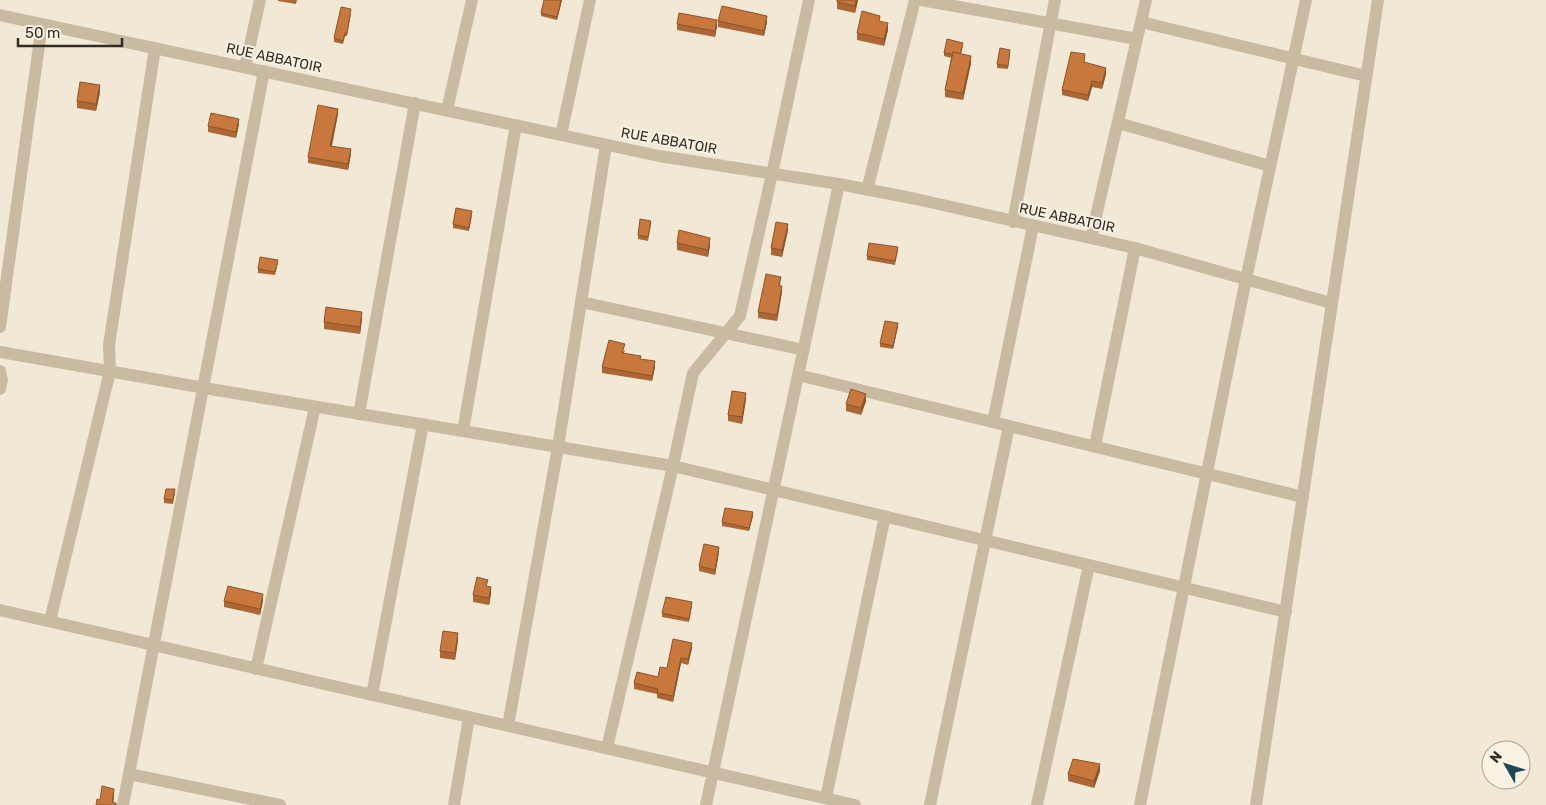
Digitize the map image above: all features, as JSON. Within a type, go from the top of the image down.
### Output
[{"type":"street","points":[[245,67],[260,0]]},
{"type":"street","points":[[447,110],[472,0]]},
{"type":"street","points":[[561,135],[590,0]]},
{"type":"street","points":[[607,748],[693,373],[740,316],[809,0]]},
{"type":"street","points":[[867,190],[915,0]]},
{"type":"street","points":[[921,0],[1137,39]]},
{"type":"street","points":[[1013,222],[1055,0]]},
{"type":"street","points":[[1092,238],[1146,0]]},
{"type":"street","points":[[1140,805],[1246,279],[1306,0]]},
{"type":"street","points":[[1256,805],[1378,0]]},
{"type":"street","name":"RUE ABBATOIR","points":[[0,15],[659,156],[839,184],[1092,238],[1135,248],[1331,303]]},
{"type":"street","points":[[1141,22],[1366,76]]},
{"type":"street","points":[[0,327],[42,24]]},
{"type":"street","points":[[50,621],[110,371],[109,345],[155,48]]},
{"type":"street","points":[[123,805],[264,71]]},
{"type":"street","points":[[359,414],[415,103]]},
{"type":"street","points":[[1118,123],[1270,166]]},
{"type":"street","points":[[462,431],[516,125]]},
{"type":"street","points":[[508,726],[558,447],[606,145]]},
{"type":"street","points":[[706,805],[839,184]]},
{"type":"street","points":[[993,422],[1033,226]]},
{"type":"street","points":[[1095,446],[1135,248]]},
{"type":"street","points":[[581,302],[804,350]]},
{"type":"street","points":[[0,352],[315,407],[673,466],[1286,612]]},
{"type":"street","points":[[0,371],[2,380],[0,389]]},
{"type":"street","points":[[798,375],[1303,497]]},
{"type":"street","points":[[256,669],[315,407]]},
{"type":"street","points":[[372,695],[423,424]]},
{"type":"street","points":[[930,805],[1009,426]]},
{"type":"street","points":[[826,798],[885,516]]},
{"type":"street","points":[[1038,805],[1089,565]]},
{"type":"street","points":[[0,610],[855,805]]},
{"type":"street","points":[[454,805],[469,717]]},
{"type":"street","points":[[129,774],[280,805]]},
{"type":"building","points":[[544,0],[561,0],[557,17],[541,13]]},
{"type":"building","points":[[837,0],[856,0],[855,6],[837,2]]},
{"type":"building","points":[[722,6],[767,16],[764,31],[718,21]]},
{"type":"building","points":[[341,7],[351,9],[347,33],[345,33],[343,41],[334,38]]},
{"type":"building","points":[[862,11],[880,16],[879,21],[888,23],[884,39],[857,33]]},
{"type":"building","points":[[679,13],[717,20],[715,31],[677,24]]},
{"type":"building","points":[[947,39],[963,43],[960,54],[953,52],[952,54],[944,53]]},
{"type":"building","points":[[1000,48],[1010,50],[1008,66],[997,64]]},
{"type":"building","points":[[953,52],[971,56],[963,93],[945,90]]},
{"type":"building","points":[[1071,52],[1085,54],[1084,62],[1106,68],[1102,83],[1092,81],[1088,95],[1062,90]]},
{"type":"building","points":[[80,82],[100,85],[96,104],[77,101]]},
{"type":"building","points":[[318,105],[338,109],[330,146],[351,149],[348,164],[308,157]]},
{"type":"building","points":[[211,113],[239,119],[236,132],[208,126]]},
{"type":"building","points":[[456,208],[472,211],[469,228],[453,224]]},
{"type":"building","points":[[640,219],[651,221],[648,237],[638,235]]},
{"type":"building","points":[[776,222],[788,224],[782,250],[771,248]]},
{"type":"building","points":[[679,230],[710,238],[708,250],[677,243]]},
{"type":"building","points":[[869,243],[898,247],[895,261],[867,256]]},
{"type":"building","points":[[260,257],[278,260],[275,272],[258,269]]},
{"type":"building","points":[[766,274],[781,277],[779,286],[782,286],[777,315],[758,312]]},
{"type":"building","points":[[326,307],[362,312],[360,327],[324,322]]},
{"type":"building","points":[[885,321],[898,323],[893,346],[880,343]]},
{"type":"building","points":[[609,340],[625,344],[622,353],[641,356],[640,359],[655,361],[652,376],[602,367]]},
{"type":"building","points":[[851,389],[866,394],[861,408],[846,404]]},
{"type":"building","points":[[732,391],[746,393],[742,417],[728,415]]},
{"type":"building","points":[[166,489],[175,489],[173,500],[164,499]]},
{"type":"building","points":[[725,508],[753,512],[749,528],[722,522]]},
{"type":"building","points":[[704,544],[719,547],[715,570],[699,566]]},
{"type":"building","points":[[477,577],[488,580],[486,586],[491,587],[489,598],[473,595]]},
{"type":"building","points":[[228,586],[263,594],[260,609],[224,601]]},
{"type":"building","points":[[666,597],[692,602],[689,619],[662,613]]},
{"type":"building","points":[[443,631],[458,633],[455,653],[440,651]]},
{"type":"building","points":[[673,639],[692,643],[688,659],[681,658],[673,696],[657,693],[658,689],[634,683],[637,672],[658,677],[660,667],[667,668]]},
{"type":"building","points":[[1073,759],[1100,764],[1094,781],[1068,774]]},
{"type":"building","points":[[102,786],[114,789],[112,802],[116,803],[116,805],[96,805],[97,799],[100,800]]}]
